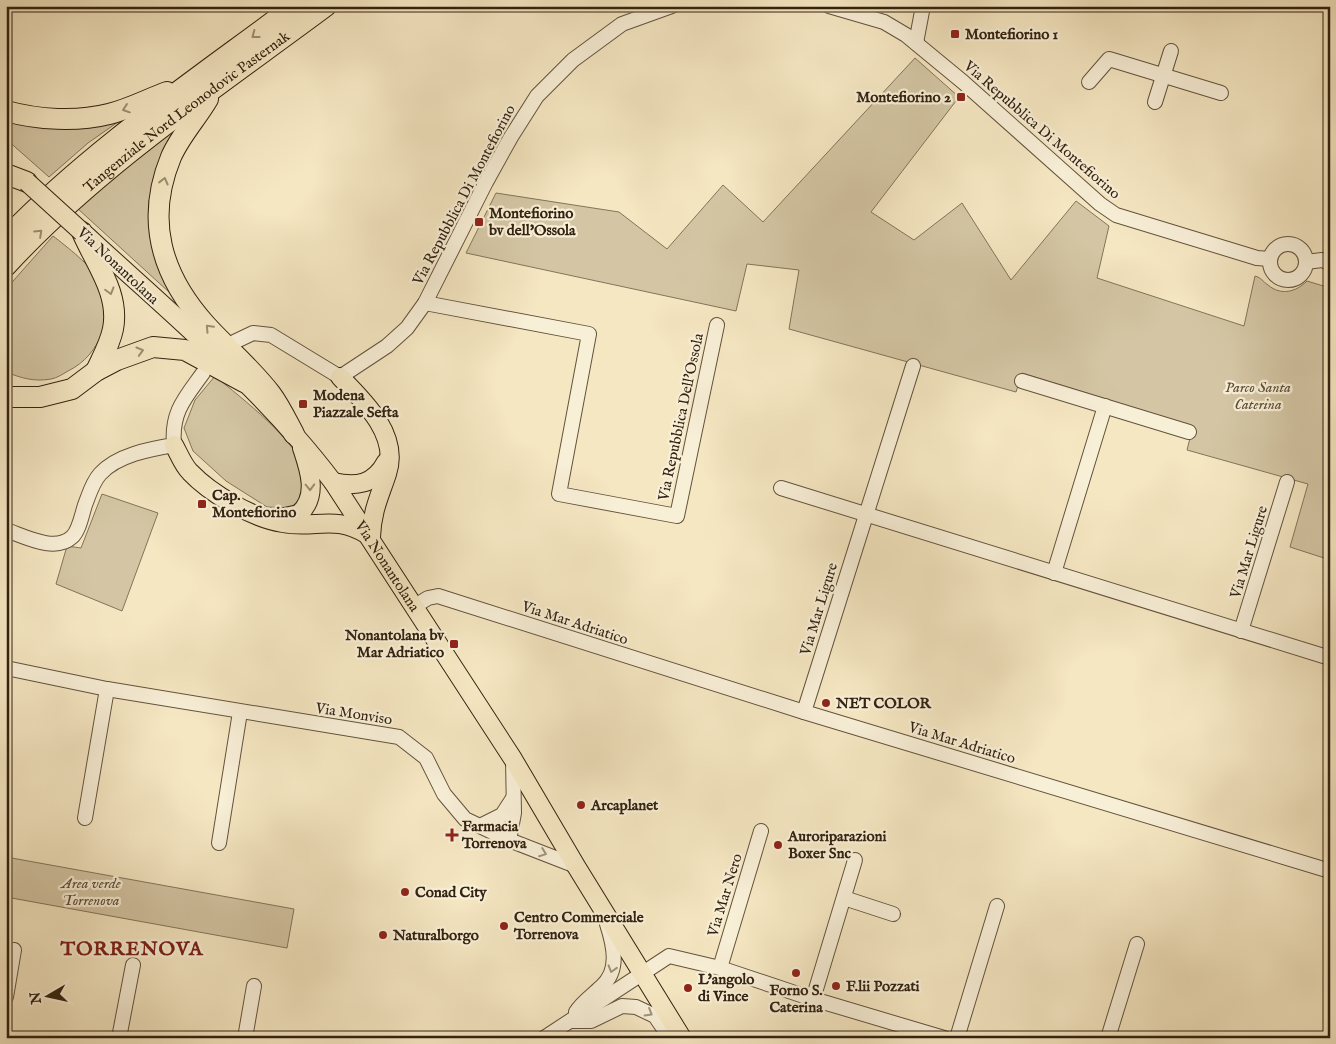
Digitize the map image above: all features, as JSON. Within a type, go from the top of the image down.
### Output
[{"type":"highway","name":"Tangenziale Nord Leonodovic Pasternak","points":[[6,238],[84,165],[294,6]]},
{"type":"highway","name":"Tangenziale Nord Leonodovic Pasternak","points":[[6,266],[73,201],[126,156],[214,88],[326,6]]},
{"type":"highway","points":[[6,112],[44,118],[75,119],[108,115],[188,85]]},
{"type":"highway","points":[[214,88],[172,154],[163,179],[158,207],[159,235],[166,264],[176,285],[205,324],[272,395],[297,437]]},
{"type":"highway","points":[[6,174],[27,182]]},
{"type":"highway","points":[[82,232],[91,253],[106,279],[114,310],[111,338],[96,371]]},
{"type":"highway","points":[[12,393],[40,397],[72,389],[96,371],[135,352],[169,347],[197,355],[244,382]]},
{"type":"main road","name":"Via Nonantolana","points":[[6,163],[244,382],[297,437],[333,482],[371,537],[512,759],[682,1038]]},
{"type":"main road","points":[[174,445],[189,471],[239,507],[271,520],[289,524],[343,523],[357,528],[371,537],[374,509],[387,476],[390,449],[385,434],[368,406],[340,377]]},
{"type":"main road","points":[[271,520],[299,514],[308,502],[310,474],[297,437]]},
{"type":"main road","points":[[333,482],[358,485],[368,482],[382,469],[390,449]]},
{"type":"street","name":"Via Repubblica Di Montefiorino","points":[[340,377],[408,328],[425,303],[506,145],[537,96],[573,60],[622,24],[672,6]]},
{"type":"street","name":"Via Repubblica Di Montefiorino","points":[[829,6],[884,22],[916,43],[1100,204],[1116,215],[1257,258],[1270,259]]},
{"type":"street","points":[[916,43],[923,6]]},
{"type":"street","points":[[1156,102],[1171,51]]},
{"type":"street","points":[[1089,82],[1109,59],[1220,93]]},
{"type":"street","points":[[1289,244],[1301,249],[1306,262],[1302,274],[1290,280],[1277,275],[1272,270],[1270,259],[1276,248],[1289,244]]},
{"type":"street","points":[[1306,262],[1322,260],[1330,263]]},
{"type":"street","name":"Via Repubblica Dell'Ossola","points":[[425,303],[589,334],[559,494],[677,516],[717,324]]},
{"type":"street","points":[[230,344],[253,333],[271,336],[340,377]]},
{"type":"street","name":"Via Mar Ligure","points":[[804,712],[913,366]]},
{"type":"street","points":[[6,530],[48,544],[63,542],[73,537],[90,490],[99,475],[108,466],[148,450],[174,445],[174,425],[177,411],[203,373]]},
{"type":"street","points":[[1022,381],[1189,432]]},
{"type":"street","points":[[1054,573],[1105,406]]},
{"type":"street","name":"Via Mar Ligure","points":[[1242,631],[1287,482]]},
{"type":"street","points":[[781,488],[1330,658]]},
{"type":"street","name":"Via Mar Adriatico","points":[[415,606],[428,598],[438,596],[804,712],[1330,872]]},
{"type":"street","name":"Via Monviso","points":[[6,668],[107,689],[399,737],[426,758],[444,794],[465,819],[509,840],[576,866]]},
{"type":"street","points":[[85,818],[107,689]]},
{"type":"street","points":[[219,843],[240,712]]},
{"type":"street","points":[[509,840],[514,813],[512,759]]},
{"type":"street","points":[[480,826],[502,815],[513,798]]},
{"type":"street","name":"Via Mar Nero","points":[[720,968],[761,831]]},
{"type":"street","points":[[813,999],[855,860]]},
{"type":"street","points":[[844,898],[893,914]]},
{"type":"street","points":[[570,1021],[581,1003],[602,987],[612,972],[614,950],[601,906]]},
{"type":"street","points":[[957,1038],[997,906]]},
{"type":"street","points":[[1108,1038],[1137,944]]},
{"type":"street","points":[[6,997],[14,950]]},
{"type":"street","points":[[544,1038],[670,956],[720,968],[813,999],[944,1038]]},
{"type":"street","points":[[119,1038],[133,965]]},
{"type":"street","points":[[245,1038],[254,986]]},
{"type":"street","points":[[570,1021],[591,1021],[622,1006],[636,1007],[655,1016],[670,1038]]},
{"type":"green space","name":"Parco Santa Caterina","points":[[915,58],[959,97],[871,212],[914,240],[962,203],[1011,280],[1076,201],[1109,226],[1097,278],[1244,326],[1255,276],[1278,291],[1293,290],[1307,281],[1330,288],[1330,560],[1290,547],[1308,484],[1187,450],[1193,426],[1022,373],[1016,392],[789,329],[799,270],[747,264],[736,311],[466,253],[496,193],[619,212],[667,249],[723,185],[763,222]]},
{"type":"green space","points":[[138,108],[88,143],[49,177],[6,139],[6,113]]},
{"type":"green space","points":[[179,123],[161,155],[152,210],[181,303],[77,208]]},
{"type":"green space","points":[[53,236],[96,275],[104,294],[105,320],[97,344],[79,364],[62,375],[53,378],[45,380],[28,379],[6,372],[6,289]]},
{"type":"green space","points":[[215,376],[268,421],[292,448],[301,462],[306,475],[304,498],[289,508],[267,507],[226,481],[193,451],[184,428],[195,400]]},
{"type":"green space","points":[[102,494],[158,513],[122,611],[56,584],[67,546],[81,548]]},
{"type":"green space","name":"Area verde Torrenova","points":[[6,857],[294,909],[287,948],[6,897]]},
{"type":"place","name":"Montefiorino 1","points":[[955,34]]},
{"type":"place","name":"Montefiorino 2","points":[[961,97]]},
{"type":"place","name":"Montefiorino bv dell'Ossola","points":[[479,222]]},
{"type":"place","name":"Modena Piazzale Sefta","points":[[303,404]]},
{"type":"place","name":"Cap. Montefiorino","points":[[202,504]]},
{"type":"place","name":"Nonantolana bv Mar Adriatico","points":[[454,644]]},
{"type":"place","name":"NET COLOR","points":[[826,703]]},
{"type":"place","name":"Arcaplanet","points":[[581,805]]},
{"type":"place","name":"Farmacia Torrenova","points":[[452,835]]},
{"type":"place","name":"Auroriparazioni Boxer Snc","points":[[778,845]]},
{"type":"place","name":"Conad City","points":[[405,892]]},
{"type":"place","name":"Centro Commerciale Torrenova","points":[[504,926]]},
{"type":"place","name":"Naturalborgo","points":[[383,935]]},
{"type":"place","name":"Forno S. Caterina","points":[[796,973]]},
{"type":"place","name":"F.lii Pozzati","points":[[836,986]]},
{"type":"place","name":"L'angolo di Vince","points":[[688,988]]},
{"type":"district","name":"TORRENOVA","points":[[132,949]]}]
